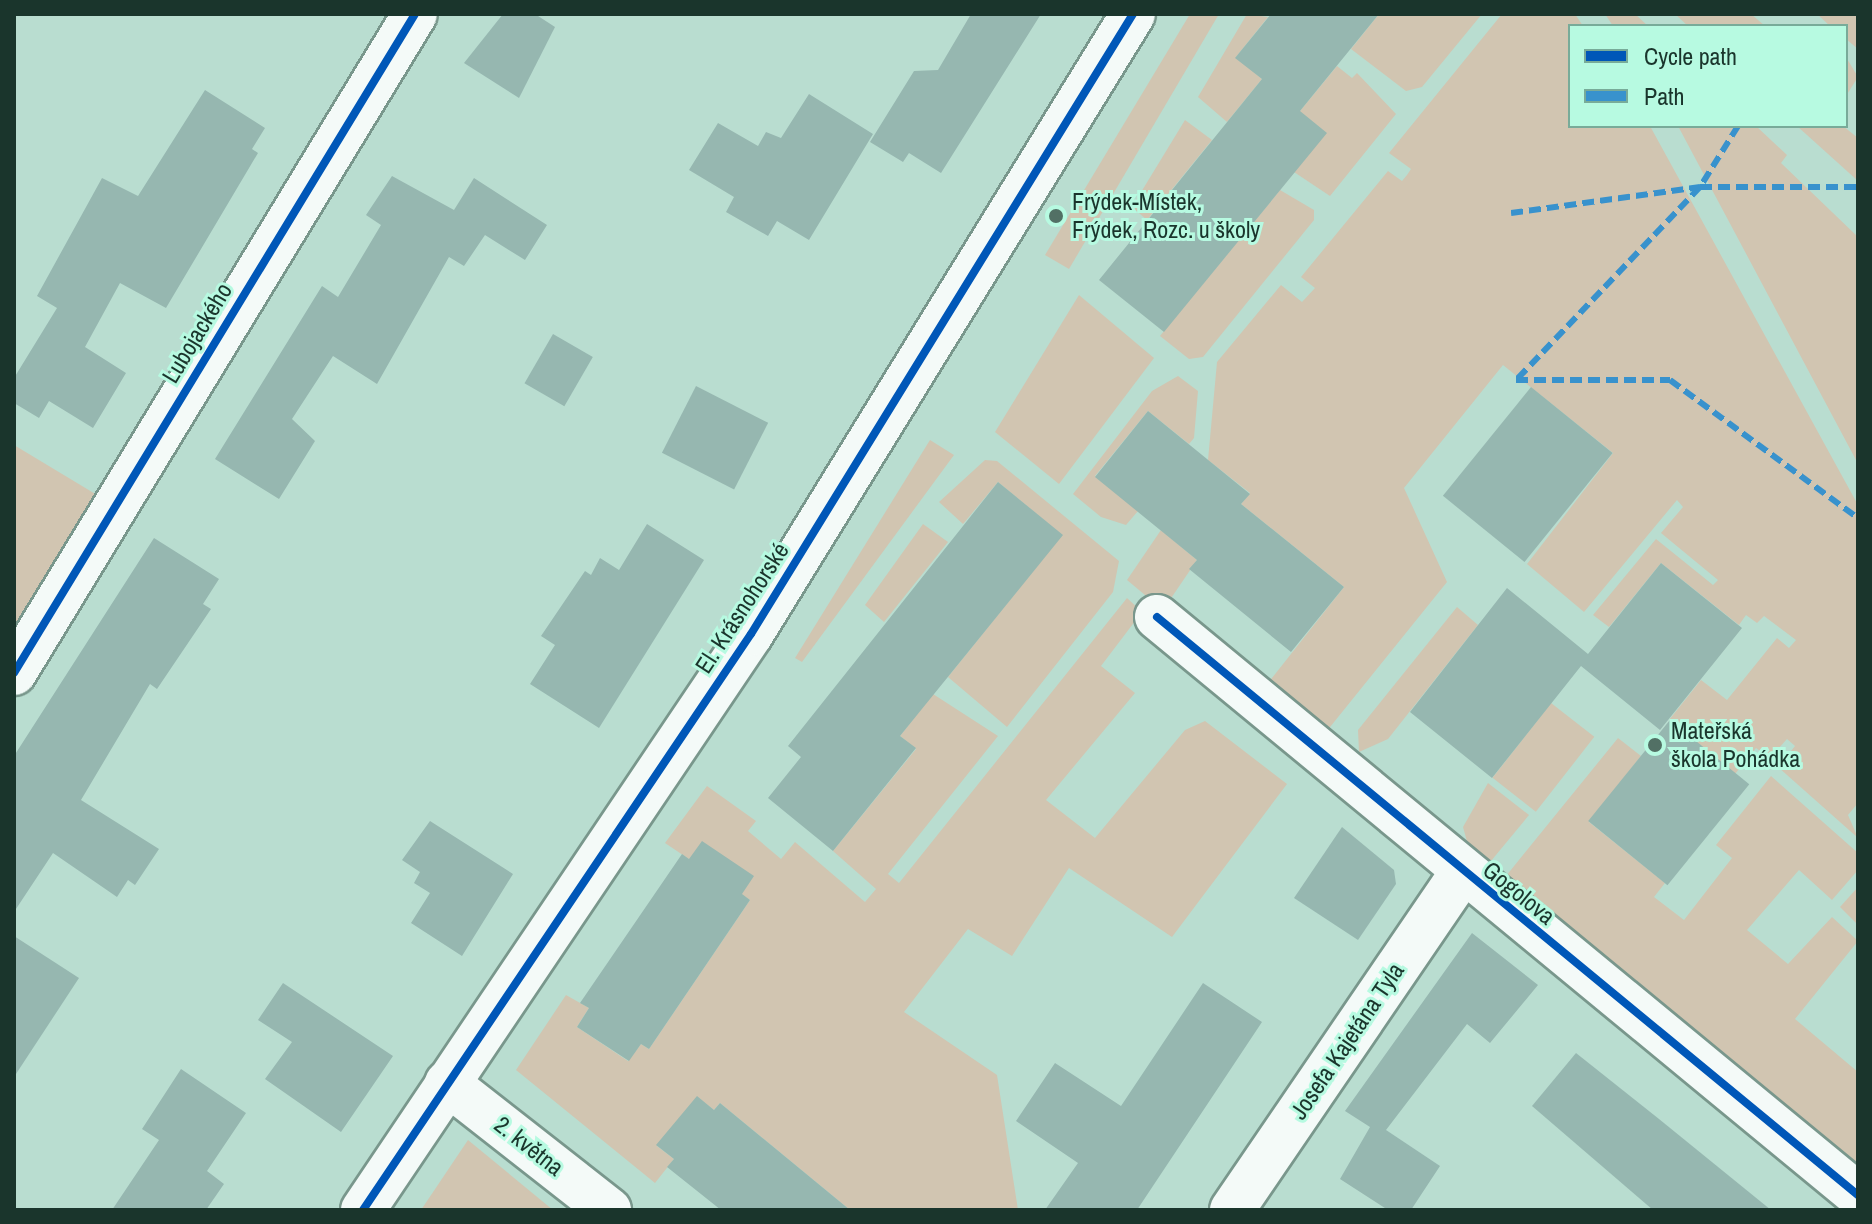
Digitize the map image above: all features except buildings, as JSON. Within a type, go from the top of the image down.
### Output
[{"type":"street","name":"Lubojackého","points":[[14,673],[415,14]]},
{"type":"street","name":"El. Krásnohorské","points":[[363,1210],[774,598],[1133,14]]},
{"type":"street","name":"Gogolova","points":[[1157,617],[1858,1195]]},
{"type":"street","name":"Josefa Kajetána Tyla","points":[[1232,1210],[1463,872]]},
{"type":"street","name":"2. května","points":[[447,1083],[609,1210]]},
{"type":"shaded area","points":[[1190,14],[1219,14],[1069,269],[1045,255]]},
{"type":"shaded area","points":[[1247,14],[1268,17],[1236,57],[1262,79],[1227,122],[1198,97]]},
{"type":"shaded area","points":[[1379,14],[1482,14],[1422,87],[1406,91],[1351,49]]},
{"type":"shaded area","points":[[1502,14],[1575,14],[1582,24],[1568,24],[1568,128],[1651,128],[1858,505],[1858,803],[1848,815],[1858,838],[1778,767],[1795,746],[1787,739],[1770,758],[1756,748],[1735,774],[1669,720],[1701,680],[1727,700],[1777,638],[1789,648],[1796,640],[1764,616],[1757,623],[1746,615],[1739,625],[1661,563],[1609,627],[1593,615],[1656,539],[1713,585],[1718,580],[1661,533],[1683,507],[1677,500],[1584,612],[1527,564],[1613,453],[1503,365],[1404,488],[1447,582],[1322,737],[1264,688],[1344,587],[1241,504],[1250,493],[1208,460],[1217,362],[1281,285],[1302,302],[1315,288],[1301,277],[1388,171],[1402,181],[1411,169],[1389,153]]},
{"type":"shaded area","points":[[1605,14],[1635,14],[1646,24],[1612,24]]},
{"type":"shaded area","points":[[1675,14],[1751,14],[1763,24],[1686,24]]},
{"type":"shaded area","points":[[1817,14],[1858,14],[1858,49],[1848,41],[1848,24],[1828,24]]},
{"type":"shaded area","points":[[1848,60],[1858,77],[1848,93]]},
{"type":"shaded area","points":[[1337,66],[1352,78],[1357,73],[1396,114],[1330,196],[1294,172],[1300,111]]},
{"type":"shaded area","points":[[1185,120],[1212,140],[1147,220],[1132,207]]},
{"type":"shaded area","points":[[1679,128],[1758,128],[1787,155],[1781,163],[1858,237],[1856,460]]},
{"type":"shaded area","points":[[1799,128],[1846,128],[1858,138],[1858,181]]},
{"type":"shaded area","points":[[1280,190],[1314,210],[1314,220],[1203,357],[1189,359],[1160,336]]},
{"type":"shaded area","points":[[1079,295],[1154,358],[1059,484],[995,432]]},
{"type":"shaded area","points":[[1178,376],[1198,391],[1194,438],[1189,444],[1148,411],[1095,476],[1138,511],[1126,525],[1101,517],[1073,494],[1152,391]]},
{"type":"shaded area","points":[[930,440],[954,455],[802,662],[795,658]]},
{"type":"shaded area","points":[[14,445],[97,495],[14,635],[15,540]]},
{"type":"shaded area","points":[[985,460],[997,461],[1119,561],[1113,592],[1007,727],[948,677],[1062,535],[998,482],[963,524],[939,502]]},
{"type":"shaded area","points":[[923,524],[948,542],[884,622],[865,605]]},
{"type":"shaded area","points":[[1161,530],[1197,560],[1163,610],[1127,580]]},
{"type":"shaded area","points":[[1127,598],[1142,612],[1101,666],[1135,693],[1046,800],[1095,838],[1185,730],[1205,721],[1287,784],[1172,937],[1069,868],[1012,956],[968,929],[904,1012],[997,1075],[1018,1210],[850,1210],[720,1103],[714,1110],[697,1097],[657,1146],[674,1159],[655,1183],[516,1070],[566,995],[589,1008],[577,1027],[628,1061],[641,1044],[649,1049],[750,900],[665,843],[707,786],[756,821],[748,831],[781,859],[795,842],[865,902],[876,889],[833,851],[916,749],[900,736],[933,694],[998,736],[888,874],[899,883]]},
{"type":"shaded area","points":[[1457,607],[1478,625],[1388,739],[1359,752],[1358,730]]},
{"type":"shaded area","points":[[1551,703],[1594,737],[1536,812],[1493,778]]},
{"type":"shaded area","points":[[1618,738],[1641,756],[1589,822],[1665,883],[1654,897],[1684,920],[1732,858],[1716,845],[1771,776],[1858,853],[1858,870],[1832,900],[1799,870],[1747,930],[1788,964],[1832,917],[1858,941],[1795,1019],[1858,1072],[1858,1174],[1506,876]]},
{"type":"shaded area","points":[[1488,783],[1529,815],[1491,861],[1473,863],[1463,827]]},
{"type":"shaded area","points":[[1858,887],[1858,925],[1840,907]]},
{"type":"shaded area","points":[[468,1140],[553,1210],[421,1210]]},
{"type":"marked path","points":[[1737,128],[1700,187],[1858,187]]},
{"type":"marked path","points":[[1511,213],[1700,187],[1516,380]]},
{"type":"marked path","points":[[1516,380],[1670,380],[1858,518]]},
{"type":"cycle path","points":[[14,673],[415,14]]},
{"type":"cycle path","points":[[363,1210],[751,634],[1133,14]]},
{"type":"cycle path","points":[[1157,617],[1858,1195]]},
{"type":"place","name":"Frýdek-Místek, Frýdek, Rozc. u školy","points":[[1056,216]]},
{"type":"place","name":"Mateřská škola Pohádka","points":[[1655,745]]}]
